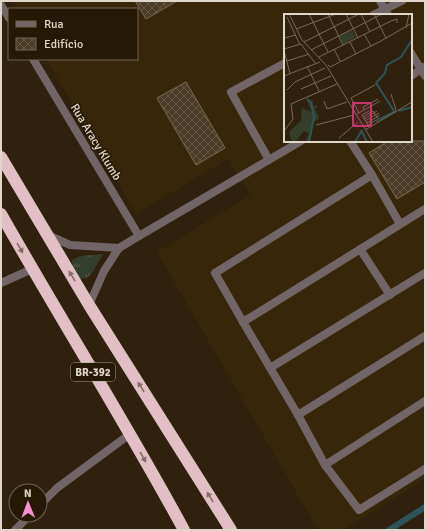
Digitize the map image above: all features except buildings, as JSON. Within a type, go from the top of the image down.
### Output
[{"type":"highway","name":"BR-392","points":[[1,157],[89,305],[230,530]]},
{"type":"highway","name":"BR-392","points":[[1,214],[130,434],[184,530]]},
{"type":"street","points":[[380,1],[386,12],[402,1]]},
{"type":"street","points":[[1,5],[8,16]]},
{"type":"street","points":[[412,54],[424,71],[412,76]]},
{"type":"street","name":"Rua Aracy Klumb","points":[[34,60],[139,236]]},
{"type":"street","points":[[269,160],[231,92],[284,64]]},
{"type":"street","points":[[89,305],[104,272],[119,248],[299,142]]},
{"type":"street","points":[[351,142],[372,175],[400,224]]},
{"type":"street","points":[[372,175],[215,273],[298,415],[325,465],[359,510],[425,469]]},
{"type":"street","points":[[243,322],[425,209]]},
{"type":"street","points":[[46,234],[70,245],[119,248]]},
{"type":"street","points":[[360,249],[390,295]]},
{"type":"street","points":[[1,283],[32,269]]},
{"type":"street","points":[[270,368],[425,273]]},
{"type":"street","points":[[298,415],[425,336]]},
{"type":"street","points":[[325,465],[425,401]]},
{"type":"street","points":[[48,497],[57,488],[130,434]]},
{"type":"shaded area","points":[[12,1],[425,1],[425,479],[344,530],[318,530],[157,252],[250,195],[228,159],[136,214],[47,60],[138,60],[138,8],[16,8]]},
{"type":"green space","points":[[103,254],[92,273],[87,278],[79,279],[72,270],[72,260],[80,256]]},
{"type":"waterway","points":[[389,530],[425,507]]}]
